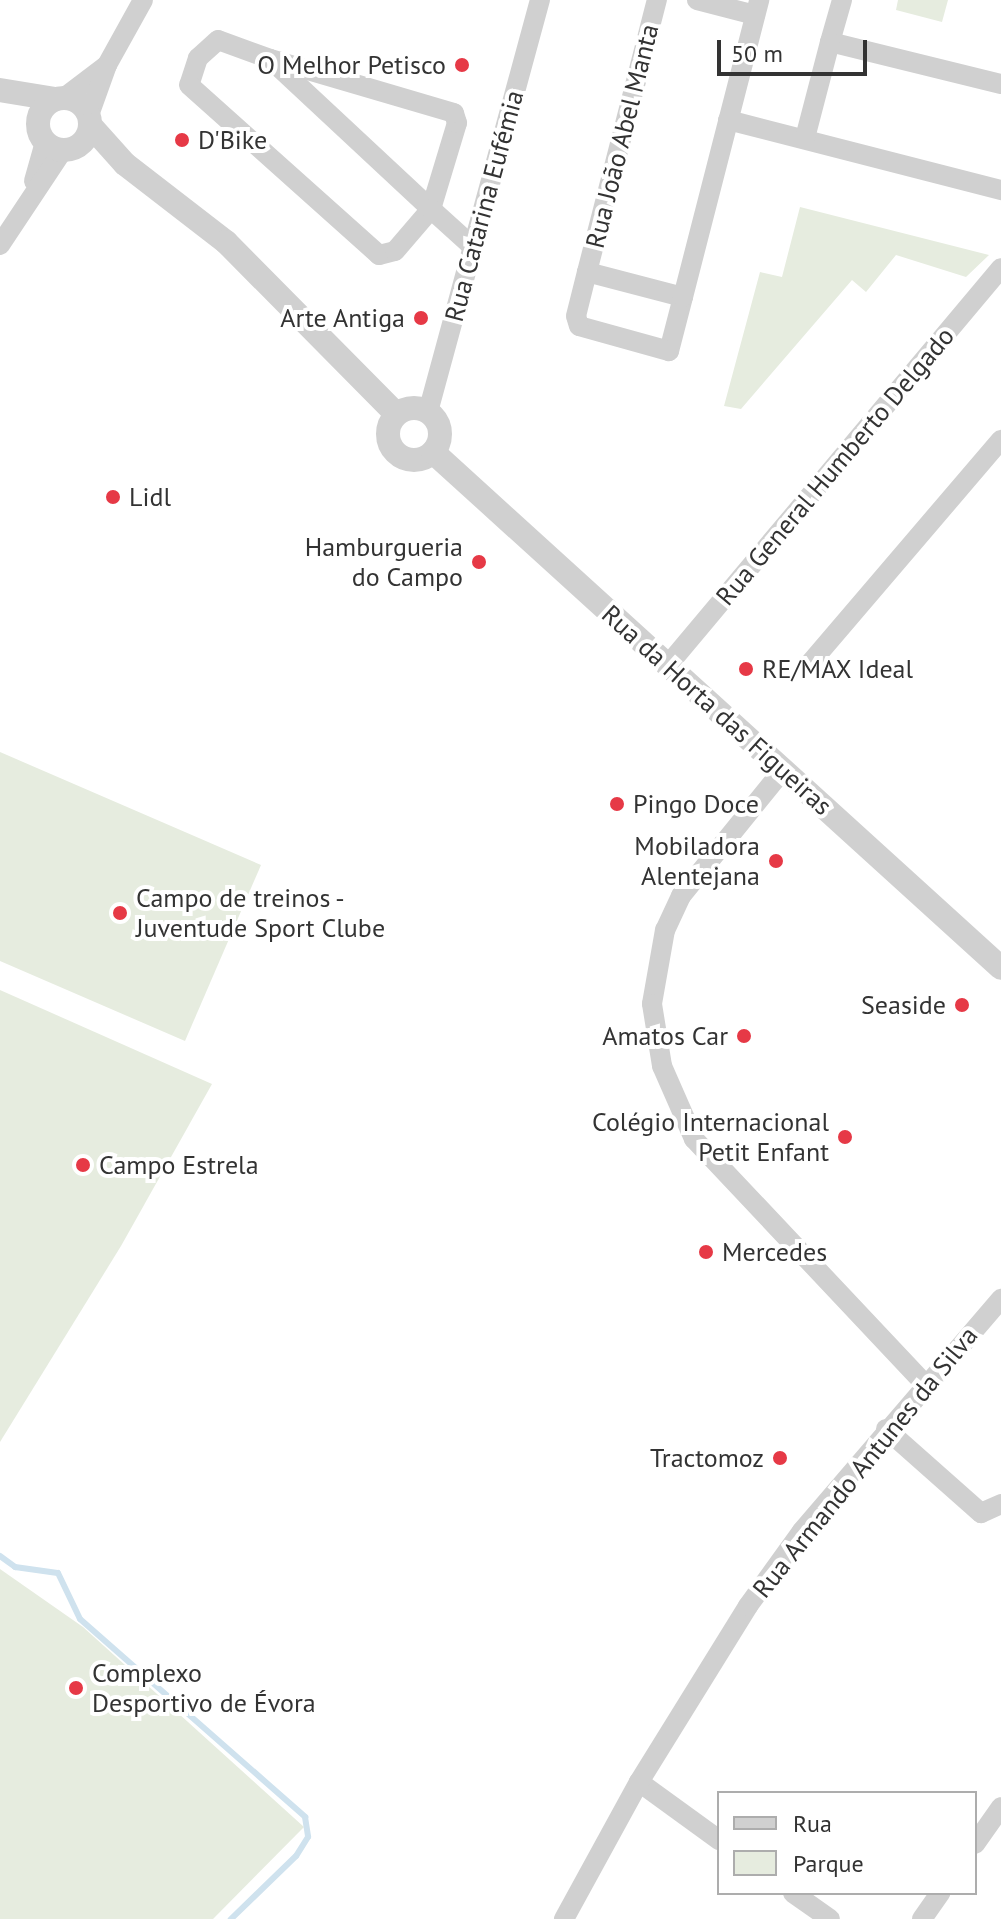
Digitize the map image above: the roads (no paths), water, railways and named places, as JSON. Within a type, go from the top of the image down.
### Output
[{"type":"street","points":[[55,141],[88,135],[107,65],[143,0]]},
{"type":"street","name":"Rua Catarina Eufémia","points":[[428,412],[540,0]]},
{"type":"street","name":"Rua João Abel Manta","points":[[587,272],[683,297],[669,351],[584,329],[576,316],[587,272],[657,0]]},
{"type":"street","points":[[683,297],[757,7],[697,0]]},
{"type":"street","points":[[805,138],[842,0]]},
{"type":"street","points":[[218,40],[270,59],[454,113],[457,123],[431,209],[395,251],[379,255],[189,85],[198,58],[218,40]]},
{"type":"street","points":[[830,42],[1001,84]]},
{"type":"street","points":[[270,59],[473,247]]},
{"type":"street","points":[[0,245],[31,193],[55,141],[46,104],[60,98],[107,65]]},
{"type":"street","points":[[0,91],[60,98],[84,106],[90,120],[125,164],[226,242],[396,414]]},
{"type":"street","points":[[0,91],[55,141],[125,164]]},
{"type":"street","points":[[728,120],[1001,190]]},
{"type":"street","name":"Rua General Humberto Delgado","points":[[668,665],[1001,268]]},
{"type":"street","points":[[415,407],[428,412],[441,435],[433,452],[413,460],[395,452],[388,433],[396,414],[415,407]]},
{"type":"street","points":[[806,668],[1001,440]]},
{"type":"street","name":"Rua da Horta das Figueiras","points":[[433,452],[783,770],[997,957]]},
{"type":"street","points":[[783,770],[681,896],[665,930],[652,1004],[662,1066],[694,1139],[924,1383]]},
{"type":"street","name":"Rua Armando Antunes da Silva","points":[[564,1919],[639,1782],[748,1606],[924,1383],[997,1312]]},
{"type":"street","points":[[886,1429],[981,1513],[1001,1504]]},
{"type":"street","points":[[639,1782],[717,1839]]},
{"type":"street","points":[[977,1841],[1001,1807]]},
{"type":"street","points":[[796,1895],[830,1919]]},
{"type":"street","points":[[922,1919],[939,1895]]},
{"type":"waterway","points":[[0,1556],[15,1567],[58,1573],[80,1619],[305,1817],[308,1837],[296,1856],[231,1919]]},
{"type":"place","name":"O Melhor Petisco","points":[[462,65]]},
{"type":"place","name":"D'Bike","points":[[182,140]]},
{"type":"place","name":"Arte Antiga","points":[[421,318]]},
{"type":"place","name":"Lidl","points":[[113,497]]},
{"type":"place","name":"Hamburgueria do Campo","points":[[479,562]]},
{"type":"place","name":"RE/MAX Ideal","points":[[746,669]]},
{"type":"place","name":"Pingo Doce","points":[[617,804]]},
{"type":"place","name":"Mobiladora Alentejana","points":[[776,861]]},
{"type":"place","name":"Campo de treinos - Juventude Sport Clube","points":[[120,913]]},
{"type":"place","name":"Seaside","points":[[962,1005]]},
{"type":"place","name":"Amatos Car","points":[[744,1036]]},
{"type":"place","name":"Colégio Internacional Petit Enfant","points":[[845,1137]]},
{"type":"place","name":"Campo Estrela","points":[[83,1165]]},
{"type":"place","name":"Mercedes","points":[[706,1252]]},
{"type":"place","name":"Tractomoz","points":[[780,1458]]},
{"type":"place","name":"Complexo Desportivo de Évora","points":[[76,1688]]}]
